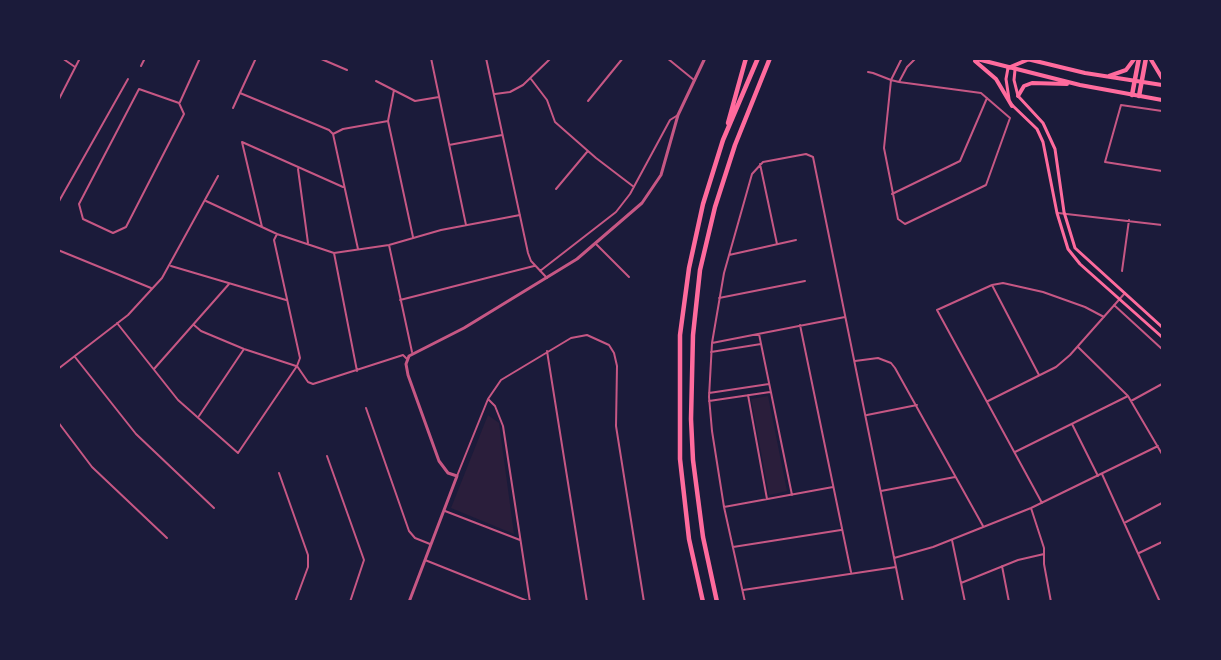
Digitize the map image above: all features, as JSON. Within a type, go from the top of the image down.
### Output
[{"type":"highway","points":[[703,602],[690,539],[680,459],[680,335],[694,247],[746,58]]},
{"type":"highway","points":[[723,140],[758,58]]},
{"type":"highway","points":[[717,602],[703,537],[693,460],[691,419],[693,335],[700,270],[715,207],[735,145],[771,58]]},
{"type":"highway","points":[[973,58],[1080,85],[1162,100]]},
{"type":"highway","points":[[973,58],[996,79],[1012,106]]},
{"type":"highway","points":[[1108,76],[1126,70],[1137,58]]},
{"type":"highway","points":[[1132,95],[1137,58]]},
{"type":"highway","points":[[1148,58],[1162,78]]},
{"type":"highway","points":[[1139,96],[1148,58]]},
{"type":"highway","points":[[1008,68],[1012,62],[1025,59],[1162,85]]},
{"type":"highway","points":[[1012,62],[1015,70]]},
{"type":"highway","points":[[1018,96],[1024,86],[1032,83],[1080,85]]},
{"type":"main road","points":[[1008,68],[1006,86],[1012,106],[1037,129],[1043,142],[1064,241],[1073,257],[1162,337]]},
{"type":"main road","points":[[1015,70],[1014,81],[1018,96],[1049,134],[1055,149],[1064,212],[1071,238],[1082,256],[1162,327]]},
{"type":"street","points":[[62,58],[75,67]]},
{"type":"street","points":[[58,101],[80,58]]},
{"type":"street","points":[[141,66],[145,58]]},
{"type":"street","points":[[180,103],[147,90],[140,89],[135,94],[80,200],[79,209],[83,219],[113,233],[126,227],[184,114],[180,103],[200,58]]},
{"type":"street","points":[[233,108],[256,58]]},
{"type":"street","points":[[319,58],[347,70]]},
{"type":"street","points":[[431,58],[466,225]]},
{"type":"street","points":[[486,58],[528,253],[535,266],[548,278]]},
{"type":"street","points":[[495,94],[510,92],[531,79],[551,58]]},
{"type":"street","points":[[588,101],[623,58]]},
{"type":"street","points":[[667,58],[694,80]]},
{"type":"street","points":[[457,476],[448,473],[439,461],[408,375],[407,359],[412,352],[455,333],[548,278],[596,244],[642,203],[655,188],[678,115],[705,58]]},
{"type":"street","points":[[868,72],[891,80],[899,82],[973,91],[988,98],[1008,115],[1010,121],[986,185],[905,224],[897,219],[884,148],[891,80],[902,58]]},
{"type":"street","points":[[899,82],[907,67],[916,58]]},
{"type":"street","points":[[58,203],[128,78]]},
{"type":"street","points":[[531,79],[547,100],[555,122],[634,187]]},
{"type":"street","points":[[376,81],[415,101],[439,98]]},
{"type":"street","points":[[394,90],[388,121],[413,237]]},
{"type":"street","points":[[240,93],[329,130],[333,134],[358,249]]},
{"type":"street","points":[[892,194],[960,161],[988,98]]},
{"type":"street","points":[[1162,111],[1121,105],[1105,162],[1162,171]]},
{"type":"street","points":[[540,271],[616,212],[634,187],[670,120],[678,115]]},
{"type":"street","points":[[333,134],[343,129],[388,121]]},
{"type":"street","points":[[449,145],[502,134]]},
{"type":"street","points":[[261,227],[242,142],[343,187]]},
{"type":"street","points":[[556,189],[588,151]]},
{"type":"street","points":[[745,602],[724,507],[710,401],[712,343],[729,255],[752,174],[759,164],[809,154],[813,157],[903,602]]},
{"type":"street","points":[[759,164],[777,244]]},
{"type":"street","points":[[298,168],[308,243]]},
{"type":"street","points":[[58,369],[117,323],[171,266],[218,176]]},
{"type":"street","points":[[206,201],[277,234],[334,253],[389,245],[413,237],[520,214]]},
{"type":"street","points":[[1057,213],[1162,225]]},
{"type":"street","points":[[1122,271],[1129,220]]},
{"type":"street","points":[[117,323],[178,400],[238,453],[297,366],[300,358],[274,240],[277,234]]},
{"type":"street","points":[[729,255],[796,240]]},
{"type":"street","points":[[596,244],[629,277]]},
{"type":"street","points":[[389,245],[412,352]]},
{"type":"street","points":[[58,250],[152,288]]},
{"type":"street","points":[[334,253],[358,372]]},
{"type":"street","points":[[171,266],[286,300]]},
{"type":"street","points":[[400,300],[535,266]]},
{"type":"street","points":[[719,298],[805,281]]},
{"type":"street","points":[[154,369],[229,284]]},
{"type":"street","points":[[1042,503],[937,310],[992,285],[1019,284],[1086,307],[1104,317]]},
{"type":"street","points":[[992,285],[1039,375]]},
{"type":"street","points":[[987,401],[1056,367],[1078,347],[1125,293]]},
{"type":"street","points":[[1114,305],[1162,349]]},
{"type":"street","points":[[712,343],[845,317]]},
{"type":"street","points":[[194,325],[201,331],[244,349],[271,355],[297,366],[308,382],[313,384],[358,372],[403,356],[407,359]]},
{"type":"street","points":[[800,326],[850,572]]},
{"type":"street","points":[[759,334],[792,495]]},
{"type":"street","points":[[409,602],[488,399],[501,380],[571,338],[587,335],[609,345],[614,353],[617,366],[616,426],[644,602]]},
{"type":"street","points":[[711,352],[760,344]]},
{"type":"street","points":[[1078,347],[1128,396],[1162,454]]},
{"type":"street","points":[[198,417],[244,349]]},
{"type":"street","points":[[547,351],[587,602]]},
{"type":"street","points":[[75,357],[136,434],[214,508]]},
{"type":"street","points":[[855,361],[885,359],[895,368],[983,528]]},
{"type":"street","points":[[709,393],[769,384]]},
{"type":"street","points":[[1131,401],[1162,384]]},
{"type":"street","points":[[710,401],[770,392]]},
{"type":"street","points":[[748,395],[767,500]]},
{"type":"street","points":[[1014,452],[1128,396]]},
{"type":"street","points":[[488,399],[495,405],[501,418],[530,602]]},
{"type":"street","points":[[866,415],[917,405]]},
{"type":"street","points":[[366,408],[409,531],[415,538],[430,544]]},
{"type":"street","points":[[58,422],[92,467],[167,538]]},
{"type":"street","points":[[1072,424],[1098,476]]},
{"type":"street","points":[[894,558],[952,540],[1031,508],[1158,446]]},
{"type":"street","points":[[327,456],[364,560],[350,602]]},
{"type":"street","points":[[279,473],[308,555],[308,567],[295,602]]},
{"type":"street","points":[[1102,474],[1126,522],[1160,602]]},
{"type":"street","points":[[881,491],[955,477]]},
{"type":"street","points":[[724,507],[833,487]]},
{"type":"street","points":[[1126,522],[1162,503]]},
{"type":"street","points":[[1031,508],[1044,554],[1051,602]]},
{"type":"street","points":[[444,510],[520,540]]},
{"type":"street","points":[[733,547],[842,530]]},
{"type":"street","points":[[952,540],[965,602]]},
{"type":"street","points":[[1139,553],[1162,542]]},
{"type":"street","points":[[961,583],[1002,566],[1044,554]]},
{"type":"street","points":[[425,560],[530,602]]},
{"type":"street","points":[[1002,566],[1009,602]]},
{"type":"street","points":[[743,590],[850,572],[896,567]]},
{"type":"shaded area","points":[[768,396],[787,491],[769,495],[751,399]]},
{"type":"shaded area","points":[[488,415],[499,423],[514,534],[451,508]]}]
